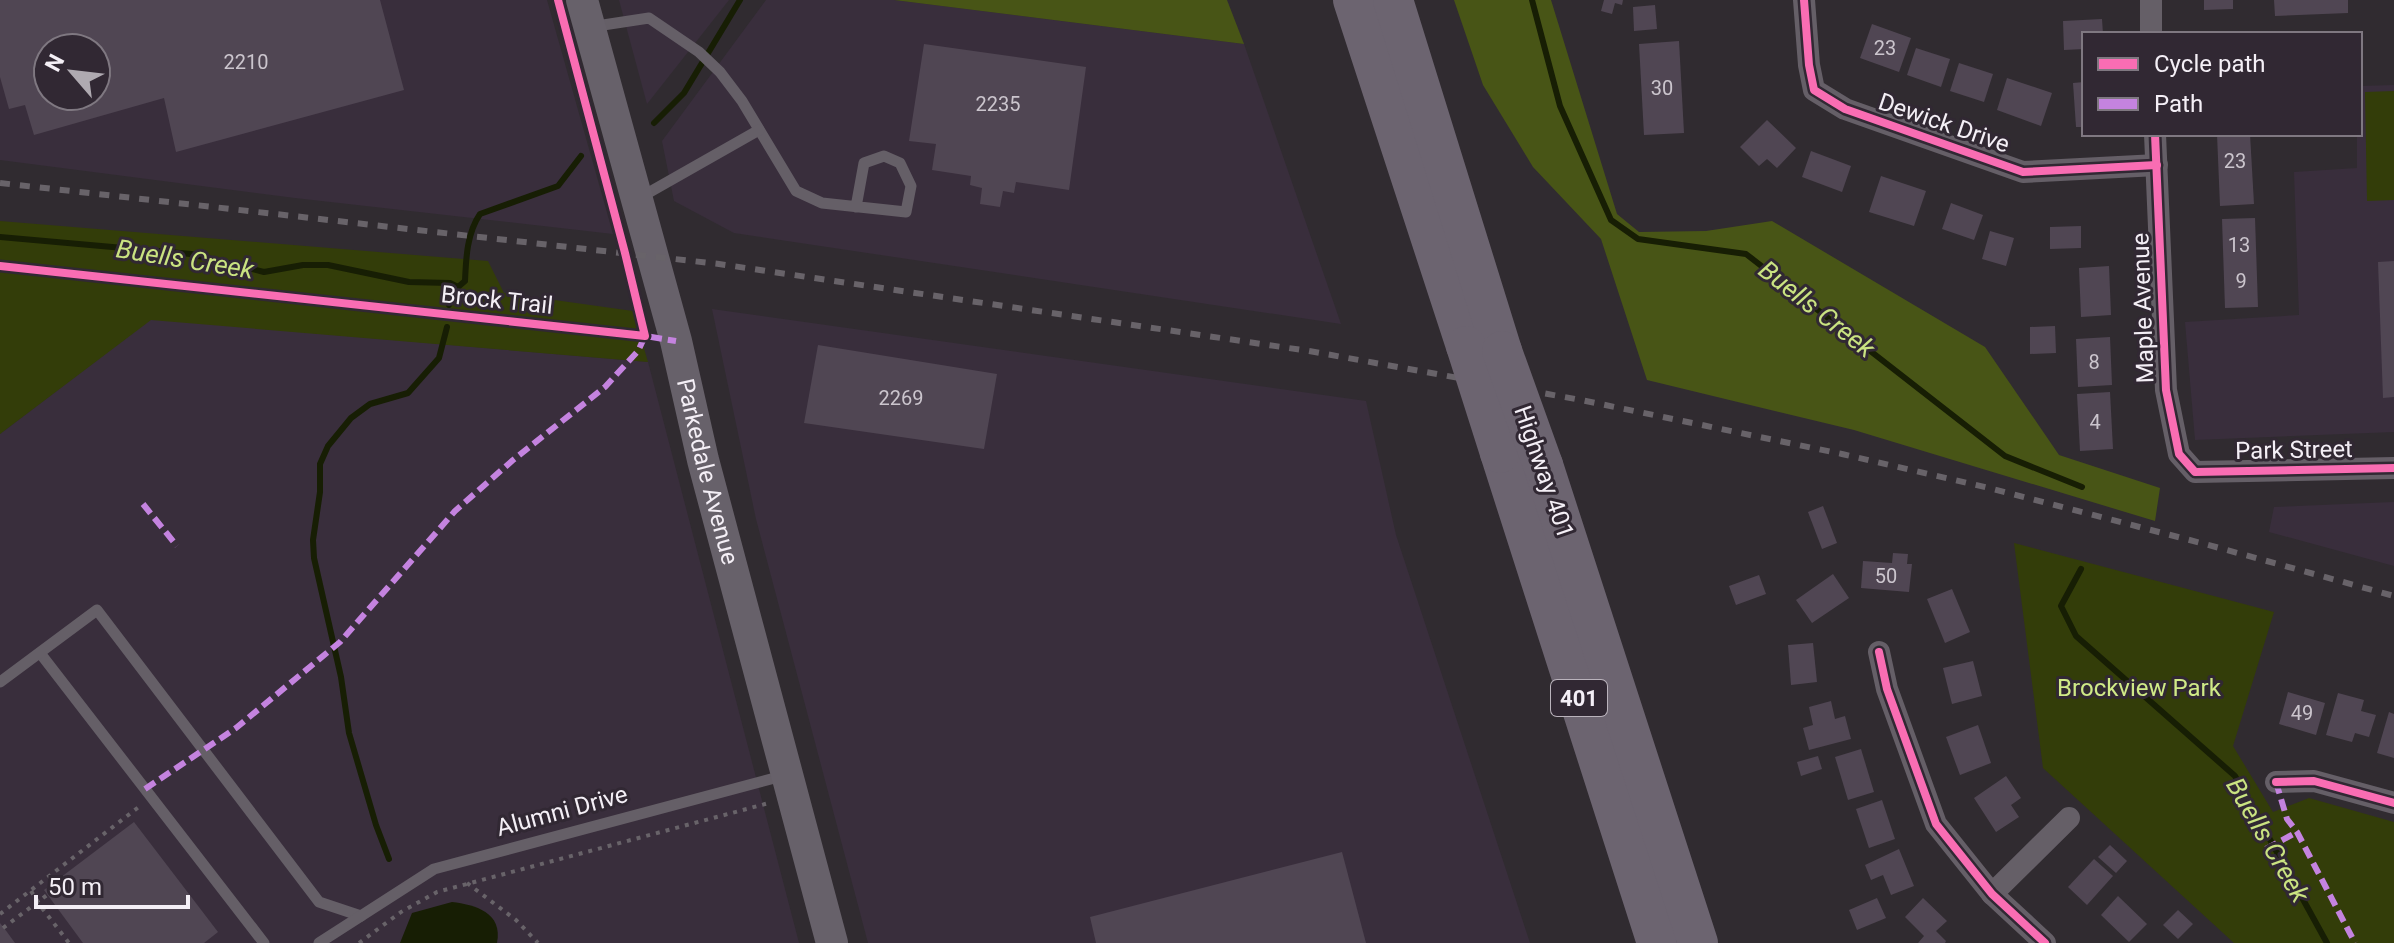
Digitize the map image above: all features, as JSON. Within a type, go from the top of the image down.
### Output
[{"type":"highway","name":"Highway 401","points":[[1353,0],[1484,349],[1543,465],[1698,943]]},
{"type":"highway","name":"Highway 401","points":[[1393,0],[1484,349],[1500,453],[1657,943]]},
{"type":"main road","name":"Parkedale Avenue","points":[[586,14],[832,943]]},
{"type":"street","name":"Dewick Drive","points":[[1804,0],[1814,90],[1845,109],[2023,172],[2157,165]]},
{"type":"street","points":[[2151,0],[2151,32]]},
{"type":"street","name":"Maple Avenue","points":[[2155,136],[2166,390],[2179,454],[2195,472]]},
{"type":"street","name":"Park Street","points":[[2195,472],[2394,468]]},
{"type":"street","points":[[1879,652],[1887,689],[1936,824],[1992,894],[2045,943]]},
{"type":"street","points":[[2276,782],[2314,781],[2394,803]]},
{"type":"street","points":[[1992,894],[2069,818]]},
{"type":"lane","points":[[586,14],[649,18],[699,52],[720,72],[742,101],[796,191],[822,203],[856,207],[906,212],[911,186],[900,163],[884,156],[864,163],[856,207]]},
{"type":"lane","points":[[637,199],[759,130]]},
{"type":"lane","points":[[0,682],[97,610],[319,902],[361,916]]},
{"type":"lane","points":[[40,653],[264,943]]},
{"type":"lane","name":"Alumni Drive","points":[[319,943],[434,869],[789,786]]},
{"type":"path","points":[[359,943],[437,892],[720,817],[789,786]]},
{"type":"path","points":[[0,914],[151,797]]},
{"type":"path","points":[[467,883],[516,920],[538,943]]},
{"type":"path","points":[[31,891],[69,943]]},
{"type":"path","points":[[3,928],[47,895]]},
{"type":"shaded area","points":[[0,0],[547,0],[613,234],[0,160]]},
{"type":"shaded area","points":[[619,0],[729,0],[647,104]]},
{"type":"shaded area","points":[[766,0],[894,0],[1244,44],[1341,324],[734,233],[674,201],[662,141]]},
{"type":"shaded area","points":[[2394,85],[2394,432],[2195,440],[2185,322],[2299,315],[2294,172],[2357,168],[2357,136],[2362,136],[2362,86]]},
{"type":"shaded area","points":[[712,309],[1366,401],[1396,535],[1530,943],[868,943],[756,519]]},
{"type":"shaded area","points":[[151,319],[648,362],[799,943],[0,943],[0,434]]},
{"type":"shaded area","points":[[2394,502],[2394,566],[2269,532],[2274,507]]},
{"type":"shaded area","points":[[452,902],[478,908],[491,917],[498,932],[497,943],[400,943],[412,913]]},
{"type":"green space","points":[[894,0],[1227,0],[1244,44]]},
{"type":"green space","points":[[1454,0],[1551,0],[1617,214],[1639,232],[1706,231],[1772,221],[1985,347],[2059,455],[2160,488],[2155,521],[1854,430],[1647,380],[1601,239],[1533,167],[1483,85]]},
{"type":"green space","points":[[2394,91],[2394,200],[2367,201],[2365,92]]},
{"type":"green space","points":[[0,221],[488,261],[504,293],[633,311],[648,362],[151,320],[0,434]]},
{"type":"green space","name":"Brockview Park","points":[[2014,543],[2274,612],[2233,746],[2273,812],[2309,798],[2394,822],[2394,943],[2234,943],[2043,768]]},
{"type":"building","points":[[0,0],[380,0],[404,90],[176,152],[164,98],[34,135],[25,105],[9,109],[0,77]]},
{"type":"building","points":[[1604,0],[1623,0],[1622,5],[1615,3],[1612,14],[1601,11]]},
{"type":"building","points":[[2204,0],[2233,0],[2233,9],[2204,10]]},
{"type":"building","points":[[2274,0],[2348,0],[2348,13],[2275,16]]},
{"type":"building","points":[[1655,5],[1657,29],[1634,31],[1633,7]]},
{"type":"building","points":[[2102,19],[2103,32],[2082,32],[2082,49],[2064,50],[2063,21]]},
{"type":"building","points":[[1872,24],[1911,38],[1899,72],[1860,58]]},
{"type":"building","points":[[1679,41],[1684,133],[1644,135],[1639,44]]},
{"type":"building","points":[[924,44],[1086,67],[1069,190],[1016,182],[1014,193],[1003,191],[1000,207],[980,204],[982,188],[970,185],[971,176],[932,170],[936,144],[909,141]]},
{"type":"building","points":[[1916,48],[1950,59],[1941,87],[1907,75]]},
{"type":"building","points":[[1959,63],[1993,74],[1984,102],[1950,91]]},
{"type":"building","points":[[2007,78],[2052,93],[2041,126],[1997,110]]},
{"type":"building","points":[[2082,82],[2082,127],[2076,127],[2073,83]]},
{"type":"building","points":[[1767,120],[1796,148],[1777,168],[1767,159],[1759,166],[1740,147]]},
{"type":"building","points":[[2217,136],[2250,136],[2254,204],[2220,206]]},
{"type":"building","points":[[1811,151],[1851,166],[1842,192],[1802,177]]},
{"type":"building","points":[[1881,176],[1926,191],[1914,226],[1869,212]]},
{"type":"building","points":[[1951,203],[1983,215],[1974,240],[1942,229]]},
{"type":"building","points":[[2255,218],[2258,307],[2225,308],[2222,219]]},
{"type":"building","points":[[2081,226],[2081,248],[2050,249],[2050,227]]},
{"type":"building","points":[[1990,231],[2014,238],[2006,266],[1982,259]]},
{"type":"building","points":[[2394,261],[2394,397],[2383,398],[2378,262]]},
{"type":"building","points":[[2109,266],[2111,315],[2081,317],[2079,268]]},
{"type":"building","points":[[2055,326],[2056,353],[2030,354],[2030,327]]},
{"type":"building","points":[[2110,337],[2112,385],[2078,387],[2076,339]]},
{"type":"building","points":[[818,345],[997,374],[984,449],[804,423]]},
{"type":"building","points":[[2110,392],[2113,449],[2080,451],[2077,394]]},
{"type":"building","points":[[1823,506],[1837,543],[1822,549],[1808,512]]},
{"type":"building","points":[[1893,553],[1908,554],[1907,564],[1912,564],[1909,592],[1861,588],[1863,561],[1892,563]]},
{"type":"building","points":[[1833,574],[1849,598],[1812,623],[1796,600]]},
{"type":"building","points":[[1759,575],[1766,594],[1736,605],[1729,586]]},
{"type":"building","points":[[1952,589],[1970,632],[1945,643],[1927,599]]},
{"type":"building","points":[[1813,643],[1817,682],[1791,685],[1788,645]]},
{"type":"building","points":[[1973,661],[1982,696],[1952,704],[1943,668]]},
{"type":"building","points":[[2288,692],[2325,703],[2316,735],[2279,724]]},
{"type":"building","points":[[2338,693],[2364,700],[2361,711],[2376,715],[2369,737],[2355,733],[2352,742],[2326,735]]},
{"type":"building","points":[[1831,701],[1835,719],[1845,716],[1851,739],[1809,750],[1803,728],[1813,725],[1809,707]]},
{"type":"building","points":[[2389,712],[2394,714],[2394,758],[2377,753]]},
{"type":"building","points":[[1978,725],[1991,763],[1960,775],[1946,737]]},
{"type":"building","points":[[1861,749],[1874,792],[1848,800],[1835,757]]},
{"type":"building","points":[[1818,756],[1822,769],[1801,776],[1797,762]]},
{"type":"building","points":[[2006,776],[2021,798],[2011,805],[2019,817],[1996,832],[1974,798]]},
{"type":"building","points":[[1882,800],[1895,839],[1869,848],[1856,809]]},
{"type":"building","points":[[134,822],[218,932],[204,943],[83,943],[44,890]]},
{"type":"building","points":[[2110,845],[2127,861],[2116,873],[2098,857]]},
{"type":"building","points":[[1899,849],[1914,886],[1891,895],[1883,875],[1871,880],[1865,865]]},
{"type":"building","points":[[1342,852],[1366,943],[1096,943],[1090,917]]},
{"type":"building","points":[[2094,859],[2113,876],[2087,905],[2068,887]]},
{"type":"building","points":[[2118,896],[2147,924],[2129,942],[2101,915]]},
{"type":"building","points":[[1877,898],[1886,918],[1857,930],[1849,910]]},
{"type":"building","points":[[1923,898],[1947,921],[1936,931],[1945,943],[1918,943],[1924,936],[1905,917]]},
{"type":"building","points":[[2178,910],[2193,924],[2178,939],[2163,925]]},
{"type":"building","points":[[0,923],[7,932],[15,943],[0,943]]},
{"type":"waterway","name":"Buells Creek","points":[[654,123],[684,93],[740,0]]},
{"type":"waterway","name":"Buells Creek","points":[[1532,0],[1560,106],[1611,220],[1638,239],[1746,254],[2005,456],[2082,487]]},
{"type":"waterway","name":"Buells Creek","points":[[449,305],[458,287],[465,281],[470,237],[480,214],[558,186],[581,156]]},
{"type":"waterway","name":"Buells Creek","points":[[0,237],[191,254],[264,272],[303,265],[328,265],[409,282],[450,283],[458,287]]},
{"type":"waterway","points":[[389,859],[349,733],[341,677],[314,558],[320,464],[328,446],[351,418],[370,404],[408,393],[439,358],[447,327]]},
{"type":"waterway","name":"Buells Creek","points":[[2081,569],[2061,606],[2076,636],[2235,776],[2327,943]]},
{"type":"railway","points":[[0,183],[719,264],[1309,351],[1581,400],[1842,454],[1989,488],[2394,596]]},
{"type":"marked path","points":[[145,789],[236,728],[340,642],[455,511],[605,387],[638,351],[645,336],[676,341]]},
{"type":"marked path","points":[[143,504],[177,546]]},
{"type":"marked path","points":[[2276,782],[2287,819],[2297,832],[2355,943]]},
{"type":"marked path","points":[[2266,849],[2297,832]]},
{"type":"cycle path","name":"Brock Trail","points":[[0,266],[645,336],[558,0]]},
{"type":"cycle path","points":[[1804,0],[1814,90],[1845,109],[2023,172],[2157,165]]},
{"type":"cycle path","points":[[2155,136],[2166,390],[2179,454],[2195,472],[2394,468]]},
{"type":"cycle path","points":[[1879,652],[1887,689],[1936,824],[1992,894],[2045,943]]},
{"type":"cycle path","points":[[2276,782],[2314,781],[2394,803]]}]
